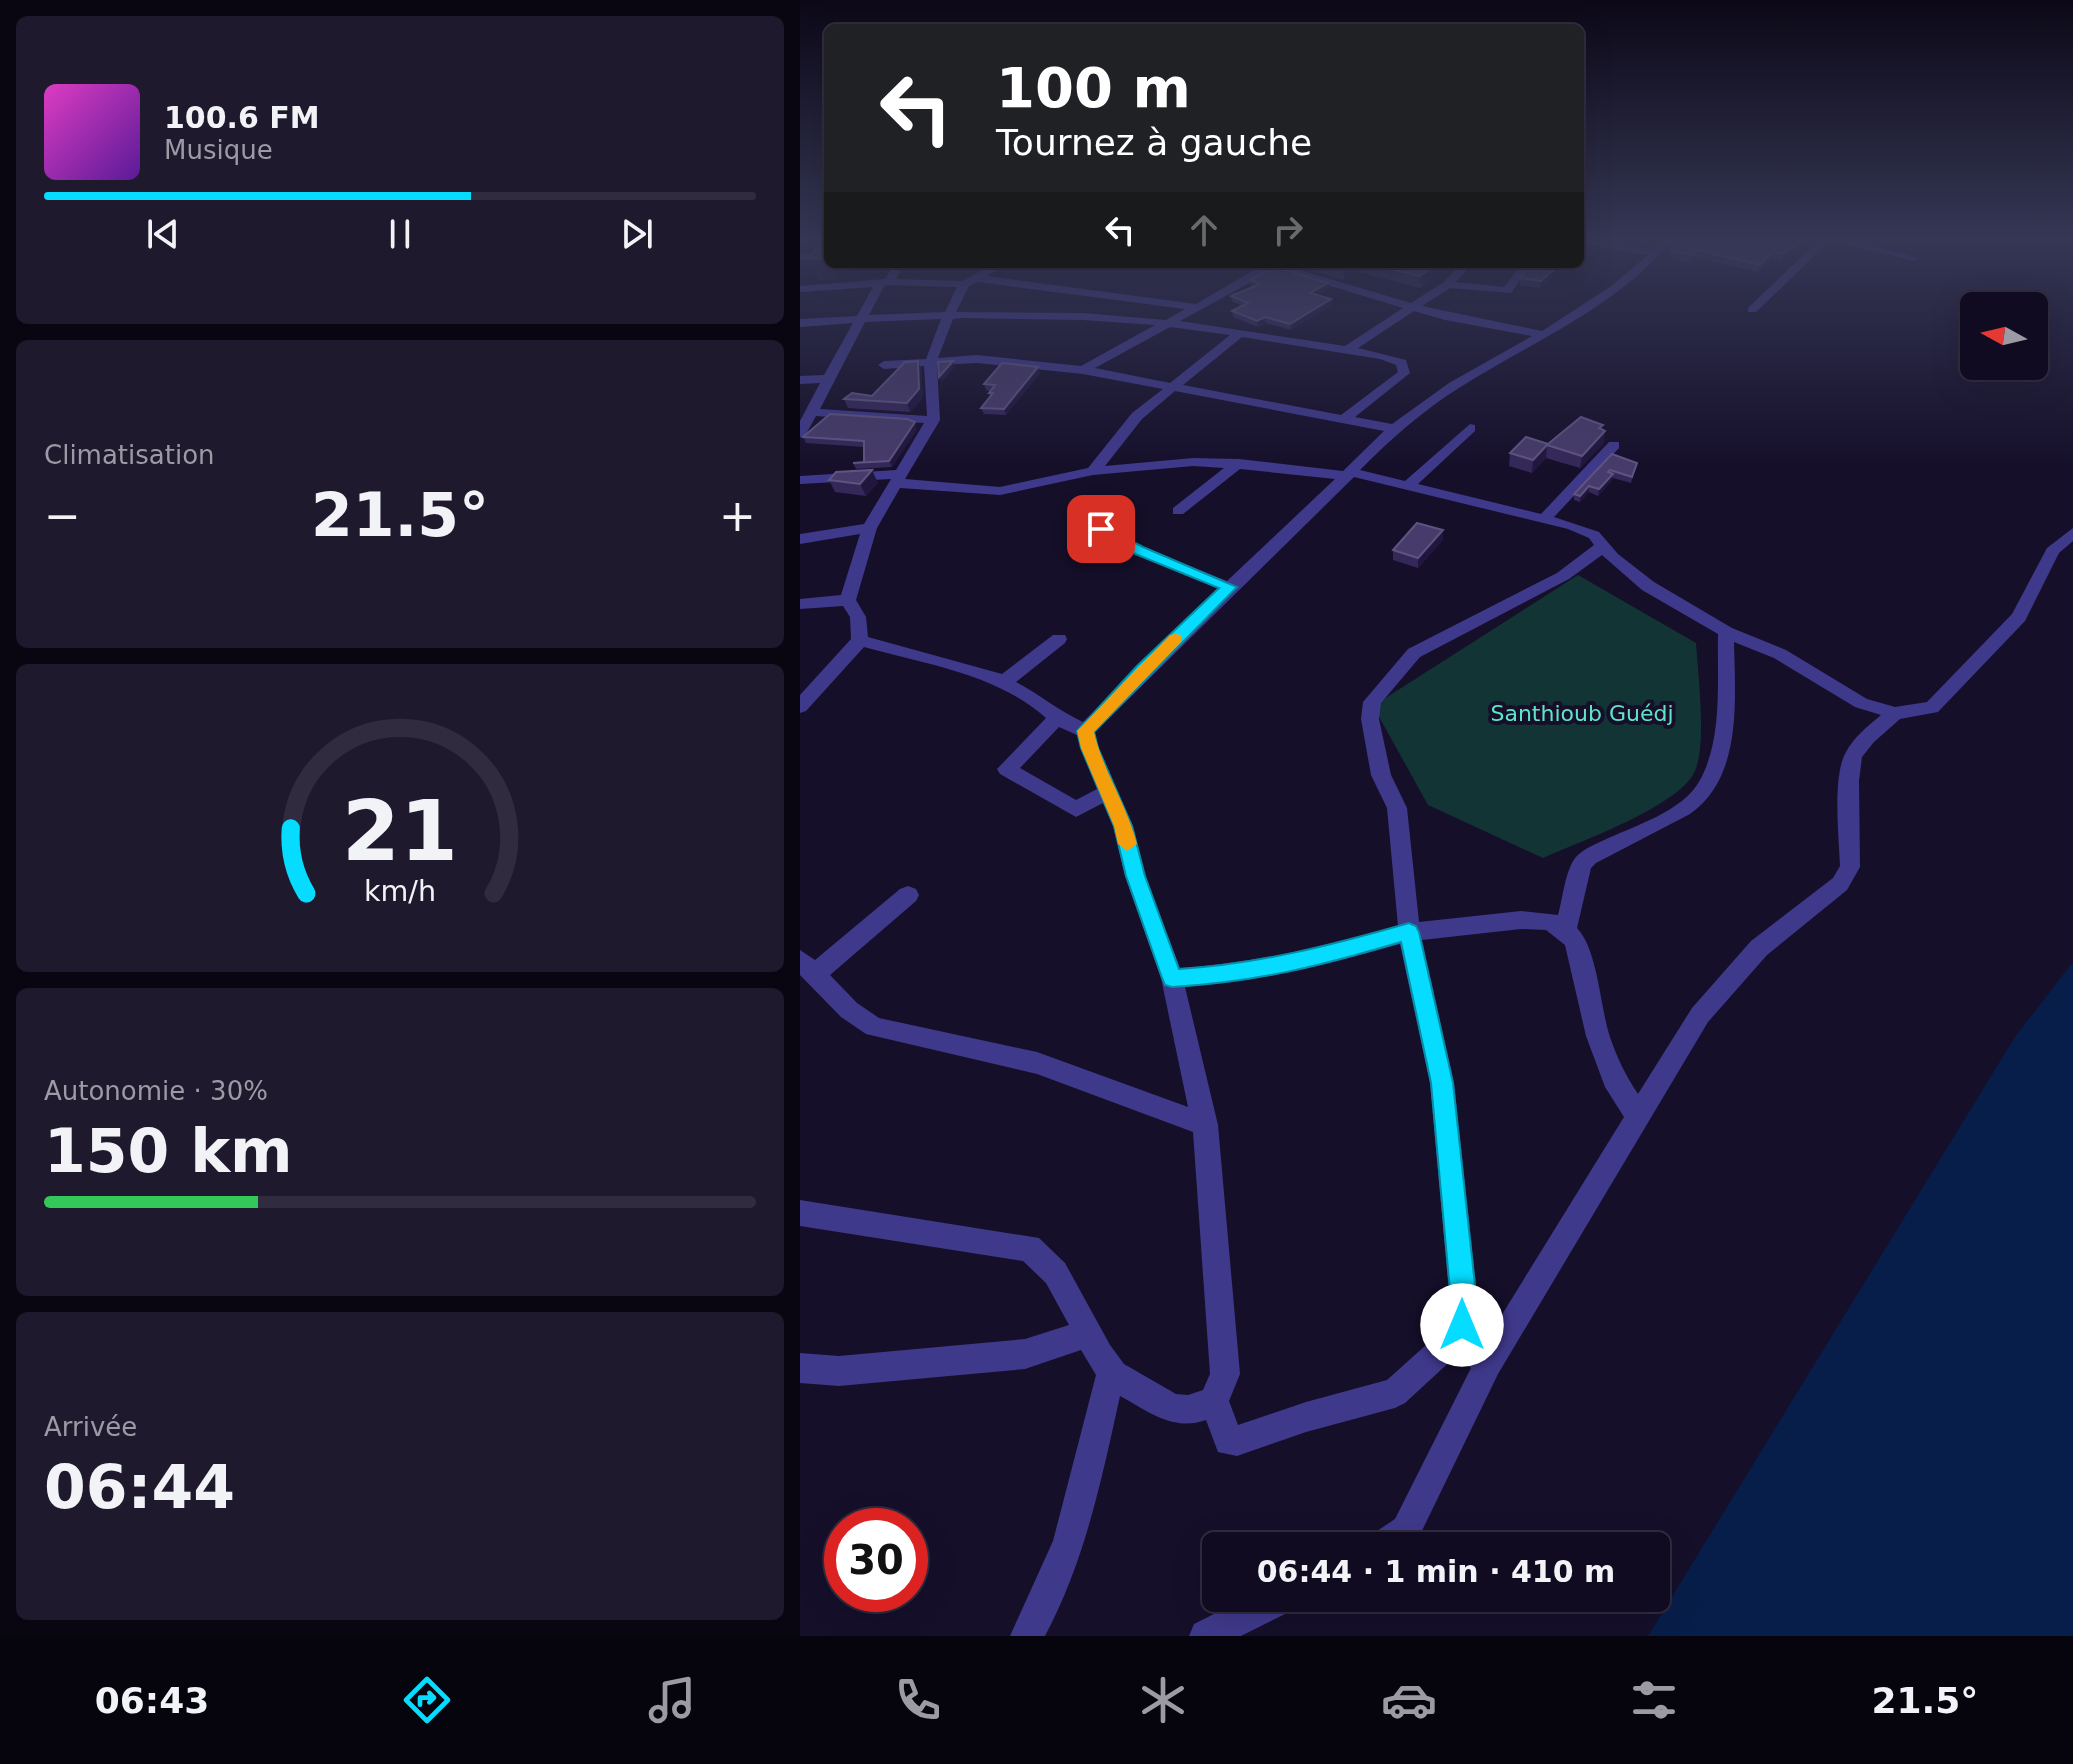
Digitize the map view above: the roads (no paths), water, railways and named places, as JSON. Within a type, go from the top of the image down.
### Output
[{"type":"street","points":[[800,432],[806,413],[865,315]]},
{"type":"street","points":[[1083,370],[1182,315]]},
{"type":"street","points":[[1347,350],[1400,315]]},
{"type":"street","points":[[1439,315],[1541,334]]},
{"type":"street","points":[[1085,731],[1142,670],[1395,429],[1474,371],[1576,315]]},
{"type":"street","points":[[800,707],[860,640],[858,617],[848,600],[869,528],[933,420],[935,409],[929,379],[932,360],[949,316]]},
{"type":"street","points":[[800,323],[949,316],[1068,317],[1241,332],[1398,359],[1405,368],[1404,373],[1344,419]]},
{"type":"street","points":[[1093,471],[1137,416],[1241,332]]},
{"type":"street","points":[[884,365],[977,359],[1083,370],[1395,429]]},
{"type":"street","points":[[800,380],[829,379]]},
{"type":"street","points":[[806,413],[933,420]]},
{"type":"street","points":[[1407,487],[1470,428]]},
{"type":"street","points":[[1544,519],[1614,445]]},
{"type":"street","points":[[800,480],[898,478],[1000,491],[1093,471],[1193,462],[1239,463],[1349,474],[1573,526],[1594,535],[1612,557],[1648,586],[1726,632],[1780,654],[1861,703],[1895,713],[1932,708],[2019,617],[2052,551],[2073,533]]},
{"type":"street","points":[[1178,511],[1239,463]]},
{"type":"street","points":[[800,539],[869,528]]},
{"type":"street","points":[[1101,529],[1138,550],[1229,587]]},
{"type":"street","points":[[1085,731],[1089,748],[1123,826],[1135,876],[1172,978],[1205,1125],[1225,1374],[1214,1401],[1224,1433],[1229,1441],[1237,1441],[1306,1417],[1395,1393],[1457,1336],[1465,1313],[1442,1083],[1409,932],[1397,808],[1381,775],[1370,719],[1372,702],[1414,653],[1563,576],[1605,545]]},
{"type":"street","points":[[800,604],[848,600]]},
{"type":"street","points":[[1565,930],[1582,864],[1589,857],[1695,801],[1716,770],[1725,712],[1726,632]]},
{"type":"street","points":[[1004,682],[1059,639]]},
{"type":"street","points":[[860,640],[1004,682],[1040,703],[1057,718],[1085,731]]},
{"type":"street","points":[[1403,1532],[1488,1364],[1700,1015],[1759,948],[1840,884],[1850,867],[1849,781],[1853,756],[1867,737],[1895,713]]},
{"type":"street","points":[[1057,718],[1007,769],[1076,809],[1108,792]]},
{"type":"street","points":[[908,895],[807,967],[849,1010],[874,1027],[1037,1063],[1205,1125]]},
{"type":"street","points":[[1172,978],[1238,974],[1305,961],[1409,932],[1531,919],[1550,921],[1575,941],[1598,1036],[1614,1079],[1639,1117]]},
{"type":"street","points":[[800,1213],[1029,1248],[1045,1258],[1111,1372],[1175,1412],[1195,1410],[1214,1401]]},
{"type":"street","points":[[800,1368],[839,1371],[1025,1354],[1089,1333]]},
{"type":"street","points":[[1457,1336],[1488,1364]]},
{"type":"street","points":[[1027,1636],[1071,1543],[1111,1372]]},
{"type":"street","points":[[1206,1636],[1253,1612]]},
{"type":"water","points":[[2073,962],[2073,1636],[1648,1636],[1663,1612],[1670,1612],[1670,1600],[2015,1037]]},
{"type":"park label","name":"Santhioub Guédj","points":[[1582,713]]}]
